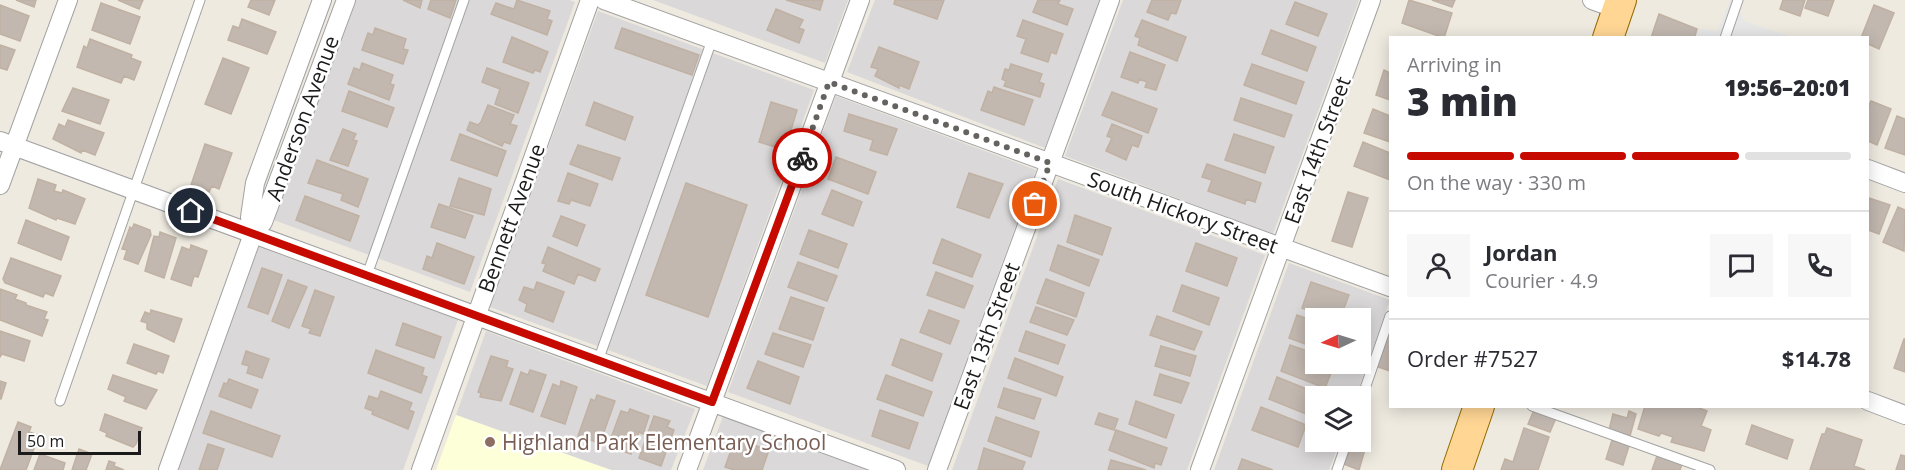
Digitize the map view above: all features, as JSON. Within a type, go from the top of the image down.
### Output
[{"type":"main road","points":[[1608,36],[1610,3]]},
{"type":"main road","points":[[1457,470],[1478,408]]},
{"type":"street","points":[[0,185],[7,143],[68,0]]},
{"type":"street","name":"Anderson Avenue","points":[[253,234],[250,217],[255,183],[322,0]]},
{"type":"street","name":"Anderson Avenue","points":[[168,470],[253,234],[263,222],[346,0]]},
{"type":"street","name":"Bennett Avenue","points":[[421,470],[590,0]]},
{"type":"street","name":"South Hickory Street","points":[[604,0],[1389,288]]},
{"type":"street","points":[[687,470],[860,0]]},
{"type":"street","name":"East 13th Street","points":[[937,470],[1110,0]]},
{"type":"street","name":"East 14th Street","points":[[1200,470],[1371,0]]},
{"type":"street","points":[[7,143],[896,470]]},
{"type":"street","points":[[1869,169],[1905,183]]},
{"type":"street","points":[[1869,401],[1905,415]]},
{"type":"lane","points":[[60,400],[200,0]]},
{"type":"lane","points":[[367,276],[464,0]]},
{"type":"lane","points":[[1726,36],[1738,0]]},
{"type":"lane","points":[[598,361],[712,40]]},
{"type":"lane","points":[[1366,386],[1389,319]]},
{"type":"lane","points":[[1538,408],[1710,470]]},
{"type":"lane","points":[[1337,470],[1343,452]]},
{"type":"shaded area","points":[[350,0],[569,0],[575,2],[470,292],[271,219]]},
{"type":"shaded area","points":[[653,0],[848,0],[825,63]]},
{"type":"shaded area","points":[[875,0],[1101,0],[1045,148],[847,72]]},
{"type":"shaded area","points":[[1123,0],[1359,0],[1273,234],[1065,156]]},
{"type":"shaded area","points":[[1730,0],[1743,0],[1739,11],[1744,21],[1789,36],[1695,36],[1697,29],[1718,31]]},
{"type":"shaded area","points":[[598,11],[814,90],[707,386],[490,307]]},
{"type":"shaded area","points":[[836,96],[1036,170],[928,466],[728,392]]},
{"type":"shaded area","points":[[1058,179],[1265,255],[1187,470],[952,470]]},
{"type":"shaded area","points":[[259,247],[458,320],[403,470],[178,470]]},
{"type":"shaded area","points":[[1289,263],[1389,300],[1371,354],[1371,308],[1305,308],[1305,374],[1364,374],[1360,386],[1305,386],[1305,452],[1336,452],[1329,470],[1214,470]]},
{"type":"shaded area","points":[[486,331],[695,409],[671,470],[611,470],[456,415]]},
{"type":"shaded area","name":"Highland Park Elementary School","points":[[456,415],[611,470],[436,470]]},
{"type":"shaded area","points":[[723,416],[868,470],[703,470]]},
{"type":"building","points":[[16,0],[36,0],[34,7]]},
{"type":"building","points":[[118,0],[143,0],[139,9]]},
{"type":"building","points":[[251,0],[275,0],[269,15],[248,7]]},
{"type":"building","points":[[403,0],[422,0],[420,8]]},
{"type":"building","points":[[431,0],[456,0],[450,18],[428,9]]},
{"type":"building","points":[[517,0],[550,11],[547,19],[552,21],[547,35],[491,14],[496,3],[514,9]]},
{"type":"building","points":[[786,0],[823,0],[820,10]]},
{"type":"building","points":[[895,0],[944,0],[937,19],[894,4]]},
{"type":"building","points":[[1038,0],[1060,0],[1058,4],[1073,9],[1067,25],[1033,12]]},
{"type":"building","points":[[1152,0],[1181,0],[1176,14],[1171,13],[1168,20],[1147,12]]},
{"type":"building","points":[[1409,0],[1452,13],[1445,36],[1438,36],[1402,23]]},
{"type":"building","points":[[1432,0],[1455,0],[1452,7]]},
{"type":"building","points":[[1783,0],[1805,0],[1800,16],[1780,9]]},
{"type":"building","points":[[1808,0],[1834,0],[1828,16],[1805,8]]},
{"type":"building","points":[[1295,2],[1327,14],[1318,36],[1286,24]]},
{"type":"building","points":[[101,3],[140,17],[130,44],[92,30]]},
{"type":"building","points":[[0,5],[29,16],[20,41],[0,34]]},
{"type":"building","points":[[1874,5],[1894,13],[1879,49],[1869,44],[1869,36],[1862,36]]},
{"type":"building","points":[[776,9],[803,20],[799,28],[804,30],[799,43],[767,30]]},
{"type":"building","points":[[1659,14],[1697,29],[1695,36],[1652,36]]},
{"type":"building","points":[[242,19],[276,32],[267,54],[228,40],[233,26],[239,28]]},
{"type":"building","points":[[1023,20],[1063,34],[1056,54],[1051,52],[1048,62],[1021,53],[1026,39],[1017,36]]},
{"type":"building","points":[[1142,20],[1186,37],[1177,61],[1138,45],[1140,38],[1135,36]]},
{"type":"building","points":[[375,28],[406,39],[403,49],[408,50],[403,64],[362,50],[368,33],[373,35]]},
{"type":"building","points":[[622,28],[699,55],[692,75],[615,48]]},
{"type":"building","points":[[1271,30],[1316,47],[1307,71],[1262,54]]},
{"type":"building","points":[[512,37],[548,52],[540,72],[535,70],[533,73],[503,62]]},
{"type":"building","points":[[90,39],[132,55],[131,58],[141,62],[134,80],[124,76],[121,83],[77,67],[84,46],[87,48]]},
{"type":"building","points":[[0,45],[15,50],[7,70],[0,68]]},
{"type":"building","points":[[879,47],[919,62],[909,89],[899,85],[899,88],[875,76],[878,69],[871,67]]},
{"type":"building","points":[[1130,52],[1165,65],[1156,90],[1145,87],[1147,82],[1139,79],[1138,83],[1121,77]]},
{"type":"building","points":[[223,58],[249,68],[231,114],[205,104]]},
{"type":"building","points":[[362,63],[393,75],[390,84],[394,85],[389,100],[348,84],[354,68],[360,70]]},
{"type":"building","points":[[1011,64],[1042,74],[1039,82],[1044,84],[1040,97],[1004,86],[1006,81],[1002,79],[1005,69],[1009,70]]},
{"type":"building","points":[[1252,64],[1304,82],[1296,104],[1244,85]]},
{"type":"building","points":[[487,68],[529,83],[518,113],[495,104],[500,89],[482,82]]},
{"type":"building","points":[[1384,70],[1389,72],[1389,100],[1376,95]]},
{"type":"building","points":[[994,87],[1033,100],[1024,125],[981,110],[988,91],[992,93]]},
{"type":"building","points":[[73,88],[109,100],[100,124],[62,111]]},
{"type":"building","points":[[349,91],[394,108],[387,127],[342,111]]},
{"type":"building","points":[[1112,92],[1157,109],[1148,133],[1102,115]]},
{"type":"building","points":[[1241,98],[1292,115],[1284,137],[1234,120]]},
{"type":"building","points":[[1871,101],[1891,109],[1877,145],[1869,141]]},
{"type":"building","points":[[594,102],[633,117],[625,140],[586,125]]},
{"type":"building","points":[[771,102],[797,110],[785,150],[759,142]]},
{"type":"building","points":[[488,105],[514,115],[510,124],[517,126],[510,144],[504,142],[502,146],[467,130],[470,122],[478,125],[481,122]]},
{"type":"building","points":[[1373,109],[1389,116],[1389,142],[1364,133]]},
{"type":"building","points":[[849,114],[897,129],[887,155],[870,150],[873,140],[844,131]]},
{"type":"building","points":[[1897,116],[1905,119],[1905,155],[1885,148]]},
{"type":"building","points":[[68,120],[104,133],[95,155],[82,150],[81,153],[53,139],[59,124],[65,127]]},
{"type":"building","points":[[1112,124],[1142,136],[1138,147],[1132,145],[1126,160],[1106,151],[1112,138],[1107,136]]},
{"type":"building","points":[[343,129],[356,134],[353,140],[357,141],[348,166],[330,160]]},
{"type":"building","points":[[460,134],[506,151],[497,176],[451,160]]},
{"type":"building","points":[[1234,134],[1274,147],[1265,173],[1225,160]]},
{"type":"building","points":[[1363,142],[1389,153],[1389,180],[1354,166]]},
{"type":"building","points":[[205,144],[232,153],[219,189],[212,186],[209,192],[191,185]]},
{"type":"building","points":[[578,145],[620,158],[612,180],[570,164]]},
{"type":"building","points":[[836,157],[876,172],[868,194],[828,179]]},
{"type":"building","points":[[317,160],[368,179],[358,207],[341,200],[343,194],[308,183]]},
{"type":"building","points":[[1207,164],[1261,183],[1255,202],[1246,199],[1245,204],[1208,191],[1212,180],[1202,177]]},
{"type":"building","points":[[568,173],[598,184],[590,206],[571,200],[569,204],[558,201]]},
{"type":"building","points":[[969,173],[1003,184],[989,218],[957,207]]},
{"type":"building","points":[[459,178],[491,189],[484,215],[450,206]]},
{"type":"building","points":[[38,179],[56,185],[54,191],[62,193],[63,190],[85,199],[75,224],[57,218],[56,220],[29,208]]},
{"type":"building","points":[[686,183],[747,205],[708,317],[646,295]]},
{"type":"building","points":[[832,190],[862,202],[853,226],[822,214]]},
{"type":"building","points":[[1348,192],[1368,198],[1352,247],[1332,241]]},
{"type":"building","points":[[305,196],[359,216],[350,241],[296,220]]},
{"type":"building","points":[[1869,198],[1890,205],[1879,234],[1869,230]]},
{"type":"building","points":[[439,204],[473,216],[465,238],[431,227]]},
{"type":"building","points":[[1898,207],[1905,210],[1904,251],[1883,242]]},
{"type":"building","points":[[1075,215],[1111,228],[1102,255],[1067,242]]},
{"type":"building","points":[[561,216],[585,225],[577,246],[553,236]]},
{"type":"building","points":[[26,220],[69,237],[61,260],[18,243]]},
{"type":"building","points":[[134,224],[150,230],[151,235],[138,264],[124,259],[127,250],[122,249],[130,227],[132,229]]},
{"type":"building","points":[[809,230],[847,244],[838,268],[800,254]]},
{"type":"building","points":[[160,232],[176,238],[164,278],[145,271],[154,236],[159,237]]},
{"type":"building","points":[[942,239],[981,255],[972,277],[933,263]]},
{"type":"building","points":[[437,243],[474,257],[464,284],[423,269],[427,256],[432,258]]},
{"type":"building","points":[[1196,243],[1237,258],[1227,286],[1186,271]]},
{"type":"building","points":[[191,245],[207,251],[198,277],[194,276],[191,286],[171,279],[182,247],[190,250]]},
{"type":"building","points":[[1058,245],[1099,260],[1089,286],[1050,270]]},
{"type":"building","points":[[548,247],[600,269],[595,281],[578,274],[574,284],[543,271],[546,264],[542,263]]},
{"type":"building","points":[[11,258],[61,276],[53,296],[45,293],[43,297],[5,283],[3,279]]},
{"type":"building","points":[[798,262],[837,276],[827,301],[788,287]]},
{"type":"building","points":[[262,268],[282,275],[268,314],[248,307]]},
{"type":"building","points":[[936,272],[973,286],[964,308],[927,295]]},
{"type":"building","points":[[1046,279],[1084,293],[1076,317],[1037,303]]},
{"type":"building","points":[[288,280],[307,287],[289,328],[272,321]]},
{"type":"building","points":[[537,282],[564,292],[553,322],[525,311],[527,304],[519,300],[524,287],[534,290]]},
{"type":"building","points":[[1311,282],[1349,295],[1344,308],[1302,308]]},
{"type":"building","points":[[1182,285],[1219,298],[1209,325],[1173,311]]},
{"type":"building","points":[[0,289],[17,295],[15,299],[26,305],[47,312],[44,319],[48,320],[42,336],[0,320]]},
{"type":"building","points":[[315,290],[334,297],[320,336],[309,333],[311,329],[302,326]]},
{"type":"building","points":[[791,297],[824,308],[813,340],[779,329]]},
{"type":"building","points":[[1036,307],[1074,320],[1067,335],[1030,322]]},
{"type":"building","points":[[151,310],[182,319],[174,342],[147,329],[147,323],[141,321],[145,312],[150,314]]},
{"type":"building","points":[[929,310],[959,321],[950,344],[920,332]]},
{"type":"building","points":[[1297,315],[1305,318],[1305,344],[1289,338]]},
{"type":"building","points":[[1157,316],[1202,332],[1194,350],[1150,335]]},
{"type":"building","points":[[403,323],[441,337],[434,358],[396,345]]},
{"type":"building","points":[[1389,324],[1389,371],[1375,366]]},
{"type":"building","points":[[0,331],[30,341],[24,361],[2,354],[0,357]]},
{"type":"building","points":[[1026,331],[1065,345],[1058,364],[1019,351]]},
{"type":"building","points":[[773,333],[811,345],[803,367],[765,354]]},
{"type":"building","points":[[901,339],[942,354],[932,381],[892,365]]},
{"type":"building","points":[[1905,339],[1905,372],[1894,368]]},
{"type":"building","points":[[134,344],[169,356],[163,373],[158,371],[156,374],[127,363]]},
{"type":"building","points":[[1290,345],[1305,350],[1305,374],[1331,374],[1326,386],[1320,386],[1281,371]]},
{"type":"building","points":[[1161,346],[1196,356],[1190,376],[1155,366]]},
{"type":"building","points":[[376,350],[424,368],[422,375],[427,377],[421,393],[368,373]]},
{"type":"building","points":[[246,351],[269,359],[262,378],[247,373],[249,366],[242,364]]},
{"type":"building","points":[[491,356],[508,361],[506,367],[513,369],[501,401],[480,397],[481,393],[478,392]]},
{"type":"building","points":[[1015,358],[1063,377],[1056,396],[1008,378]]},
{"type":"building","points":[[758,361],[799,377],[790,404],[747,388]]},
{"type":"building","points":[[530,370],[546,375],[533,412],[510,404],[521,372],[528,375]]},
{"type":"building","points":[[1160,374],[1189,383],[1181,403],[1154,395]]},
{"type":"building","points":[[113,375],[157,390],[146,409],[124,401],[126,397],[108,389]]},
{"type":"building","points":[[886,375],[932,392],[923,416],[877,399]]},
{"type":"building","points":[[1277,377],[1305,388],[1305,414],[1269,399]]},
{"type":"building","points":[[229,379],[258,390],[251,408],[219,396],[224,383],[227,384]]},
{"type":"building","points":[[0,381],[6,383],[1,399],[0,398]]},
{"type":"building","points":[[561,381],[577,387],[565,424],[541,416],[553,384],[560,387]]},
{"type":"building","points":[[1004,388],[1041,399],[1034,419],[998,407]]},
{"type":"building","points":[[381,391],[412,403],[409,410],[414,412],[408,429],[372,414],[373,411],[365,408],[369,396],[378,399]]},
{"type":"building","points":[[597,395],[615,401],[600,443],[578,436],[591,399],[595,401]]},
{"type":"building","points":[[1136,401],[1174,415],[1166,438],[1129,424]]},
{"type":"building","points":[[1261,407],[1305,425],[1298,447],[1252,430]]},
{"type":"building","points":[[1644,408],[1699,408],[1707,411],[1701,426],[1711,430],[1704,451],[1671,442],[1673,437],[1661,433],[1659,436],[1638,429]]},
{"type":"building","points":[[630,409],[649,416],[643,434],[639,432],[631,454],[608,446],[621,411],[628,413]]},
{"type":"building","points":[[880,410],[918,423],[909,449],[872,436]]},
{"type":"building","points":[[1534,410],[1556,418],[1550,432],[1528,424]]},
{"type":"building","points":[[211,411],[280,436],[272,457],[203,433]]},
{"type":"building","points":[[1629,411],[1636,414],[1630,436],[1609,430],[1613,414],[1627,418]]},
{"type":"building","points":[[1099,413],[1118,419],[1114,430],[1095,424]]},
{"type":"building","points":[[105,414],[142,428],[133,447],[106,436],[107,433],[100,430]]},
{"type":"building","points":[[654,416],[670,421],[667,427],[674,430],[661,466],[639,458]]},
{"type":"building","points":[[996,417],[1039,432],[1031,457],[988,441]]},
{"type":"building","points":[[18,422],[31,427],[29,432],[39,435],[26,470],[0,470]]},
{"type":"building","points":[[1752,425],[1793,440],[1787,459],[1746,444]]},
{"type":"building","points":[[1524,428],[1549,437],[1538,470],[1501,470],[1505,459],[1513,462]]},
{"type":"building","points":[[1827,428],[1862,440],[1854,466],[1865,470],[1810,470],[1822,434],[1825,434]]},
{"type":"building","points":[[1116,430],[1167,448],[1161,465],[1155,463],[1154,468],[1109,450]]},
{"type":"building","points":[[735,439],[769,450],[762,470],[734,470],[725,467]]},
{"type":"building","points":[[1612,440],[1629,446],[1623,465],[1606,459]]},
{"type":"building","points":[[208,444],[224,449],[217,470],[199,470]]},
{"type":"building","points":[[984,448],[1025,462],[1022,470],[978,470]]},
{"type":"building","points":[[79,449],[92,454],[86,470],[72,470]]},
{"type":"building","points":[[1349,452],[1364,452],[1359,470],[1344,464]]},
{"type":"building","points":[[40,454],[65,463],[63,470],[34,470]]},
{"type":"building","points":[[1901,455],[1905,456],[1905,470],[1896,470]]},
{"type":"building","points":[[1657,456],[1682,464],[1680,470],[1652,470]]},
{"type":"building","points":[[1242,459],[1273,470],[1238,470]]},
{"type":"building","points":[[1111,460],[1146,470],[1108,470]]},
{"type":"building","points":[[109,461],[115,463],[114,466],[124,470],[106,470]]},
{"type":"way so far","points":[[802,158],[829,82],[1050,163],[1035,204]]},
{"type":"place","name":"Highland Park Elementary School","points":[[490,442]]},
{"type":"route","points":[[191,211],[712,402],[802,158]]}]
